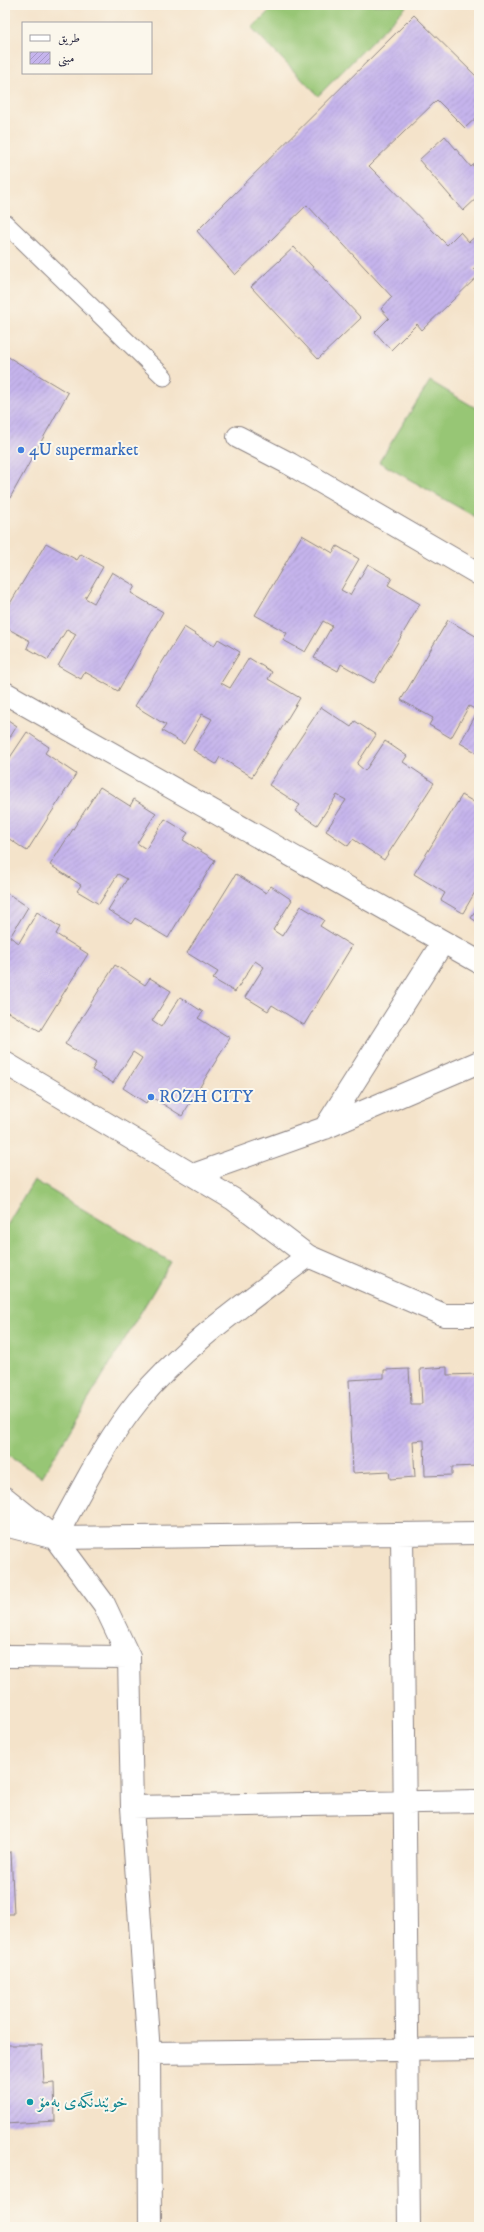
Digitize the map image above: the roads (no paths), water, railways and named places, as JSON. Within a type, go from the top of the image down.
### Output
[{"type":"street","points":[[238,437],[290,464],[479,574]]},
{"type":"street","points":[[5,693],[479,962]]},
{"type":"street","points":[[325,1128],[443,942]]},
{"type":"street","points":[[193,1175],[325,1128],[479,1062]]},
{"type":"street","points":[[9,1070],[233,1199],[308,1256],[444,1315],[479,1315]]},
{"type":"street","points":[[54,1538],[120,1425],[162,1374],[221,1322],[308,1256]]},
{"type":"street","points":[[5,1498],[54,1538],[104,1604],[129,1657],[132,1807],[149,2053],[150,2227]]},
{"type":"street","points":[[5,1526],[54,1538],[479,1533]]},
{"type":"street","points":[[402,1534],[409,2227]]},
{"type":"street","points":[[5,1656],[129,1657]]},
{"type":"street","points":[[132,1807],[479,1801]]},
{"type":"street","points":[[149,2053],[479,2049]]},
{"type":"lane","points":[[5,223],[164,377]]},
{"type":"place","name":"4U supermarket","points":[[21,450]]},
{"type":"place","name":"ROZH CITY","points":[[151,1097]]},
{"type":"place","name":"خوێندنگەی بەمۆ","points":[[30,2102]]}]
